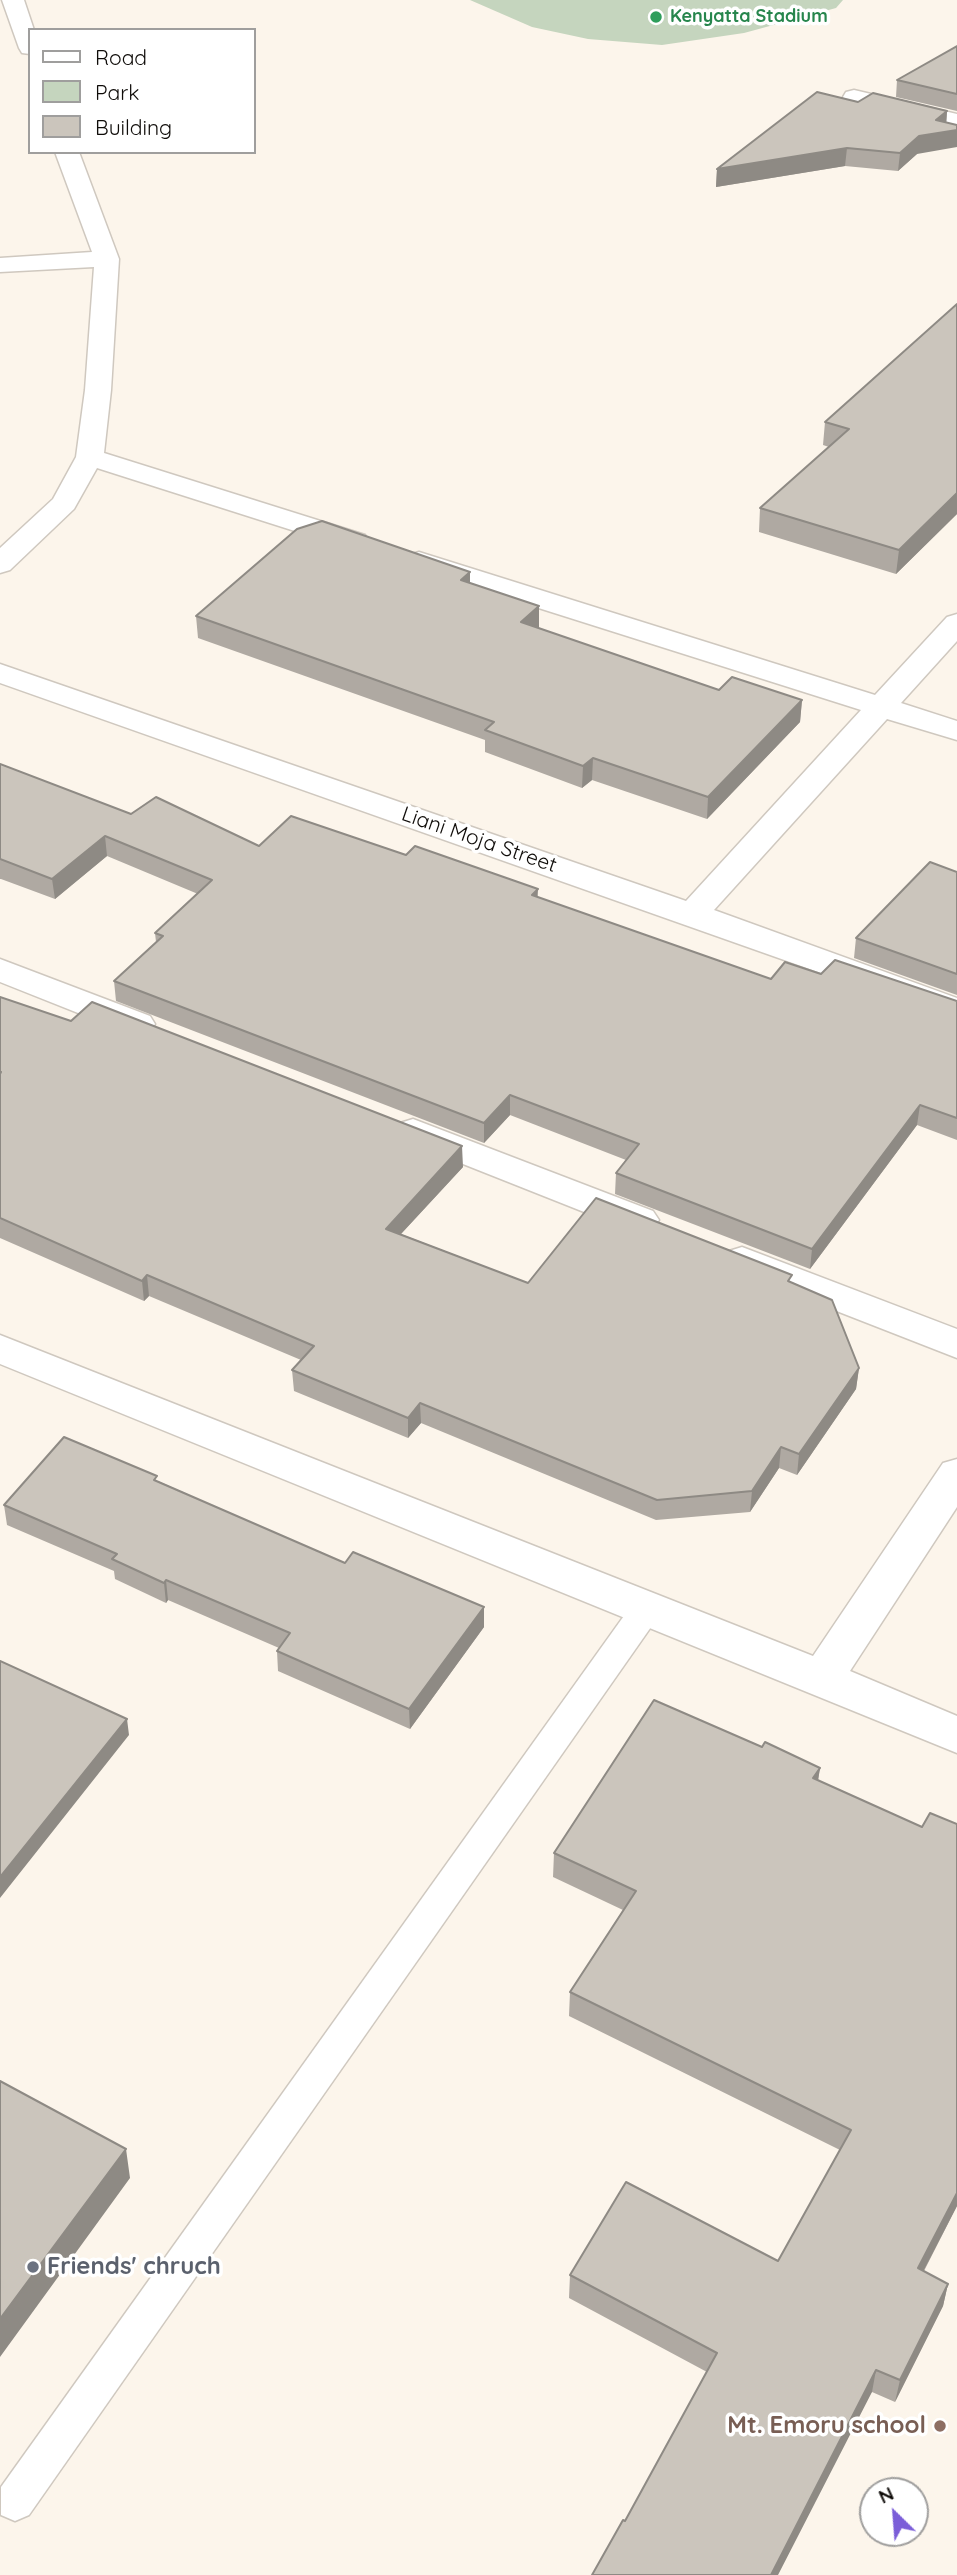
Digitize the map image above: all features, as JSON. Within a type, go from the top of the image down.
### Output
[{"type":"street","points":[[13,0],[28,42]]},
{"type":"street","points":[[854,97],[957,121]]},
{"type":"street","points":[[0,564],[64,503],[90,457],[98,390],[107,259],[68,154]]},
{"type":"street","points":[[0,265],[107,259]]},
{"type":"street","points":[[90,457],[957,731]]},
{"type":"street","points":[[692,914],[957,622]]},
{"type":"street","name":"Liani Moja Street","points":[[0,673],[692,914],[957,1010]]},
{"type":"street","points":[[0,970],[168,1035]]},
{"type":"street","points":[[388,1121],[673,1233]]},
{"type":"street","points":[[711,1248],[957,1344]]},
{"type":"street","points":[[0,1349],[957,1735]]},
{"type":"street","points":[[821,1678],[957,1474]]},
{"type":"lane","points":[[15,2501],[647,1608]]},
{"type":"green space","name":"Kenyatta Stadium","points":[[470,0],[843,0],[836,8],[744,33],[662,45],[588,39],[532,27]]},
{"type":"building","points":[[957,46],[957,94],[897,80]]},
{"type":"building","points":[[817,92],[858,102],[873,93],[947,111],[936,120],[957,125],[957,130],[919,136],[900,153],[847,148],[717,169]]},
{"type":"building","points":[[957,304],[957,493],[899,550],[760,508],[849,429],[825,422]]},
{"type":"building","points":[[322,521],[470,572],[461,580],[539,606],[521,622],[719,690],[732,677],[802,700],[708,797],[593,758],[583,766],[485,730],[494,722],[196,616],[297,529]]},
{"type":"building","points":[[0,764],[131,814],[156,797],[259,846],[291,816],[406,855],[415,846],[538,889],[532,895],[771,979],[785,962],[821,974],[835,960],[957,1001],[957,1118],[920,1105],[812,1249],[616,1173],[639,1144],[510,1095],[484,1123],[114,981],[163,936],[155,933],[212,880],[105,836],[52,879],[0,859]]},
{"type":"building","points":[[930,862],[957,872],[957,974],[856,938]]},
{"type":"building","points":[[0,997],[71,1021],[92,1002],[462,1146],[386,1229],[528,1283],[596,1198],[792,1275],[788,1281],[832,1300],[859,1368],[799,1454],[781,1447],[752,1491],[657,1500],[420,1403],[408,1418],[292,1370],[314,1346],[147,1275],[142,1281],[0,1218]]},
{"type":"building","points":[[64,1437],[157,1476],[154,1480],[345,1563],[353,1552],[484,1607],[409,1709],[277,1651],[290,1633],[166,1580],[164,1583],[112,1559],[117,1554],[4,1505]]},
{"type":"building","points":[[0,1661],[127,1719],[0,1877]]},
{"type":"building","points":[[654,1700],[762,1747],[765,1742],[820,1768],[813,1778],[922,1827],[930,1813],[957,1824],[957,2193],[918,2268],[948,2284],[900,2380],[876,2370],[771,2575],[592,2575],[623,2520],[625,2521],[717,2353],[570,2275],[626,2182],[778,2261],[851,2130],[570,1992],[636,1891],[554,1853]]},
{"type":"building","name":"Friends' chruch","points":[[0,2081],[126,2149],[0,2319]]},
{"type":"place","name":"Kenyatta Stadium","points":[[656,17]]},
{"type":"place","name":"Friends' chruch","points":[[33,2267]]},
{"type":"place","name":"Mt. Emoru school","points":[[940,2426]]}]
